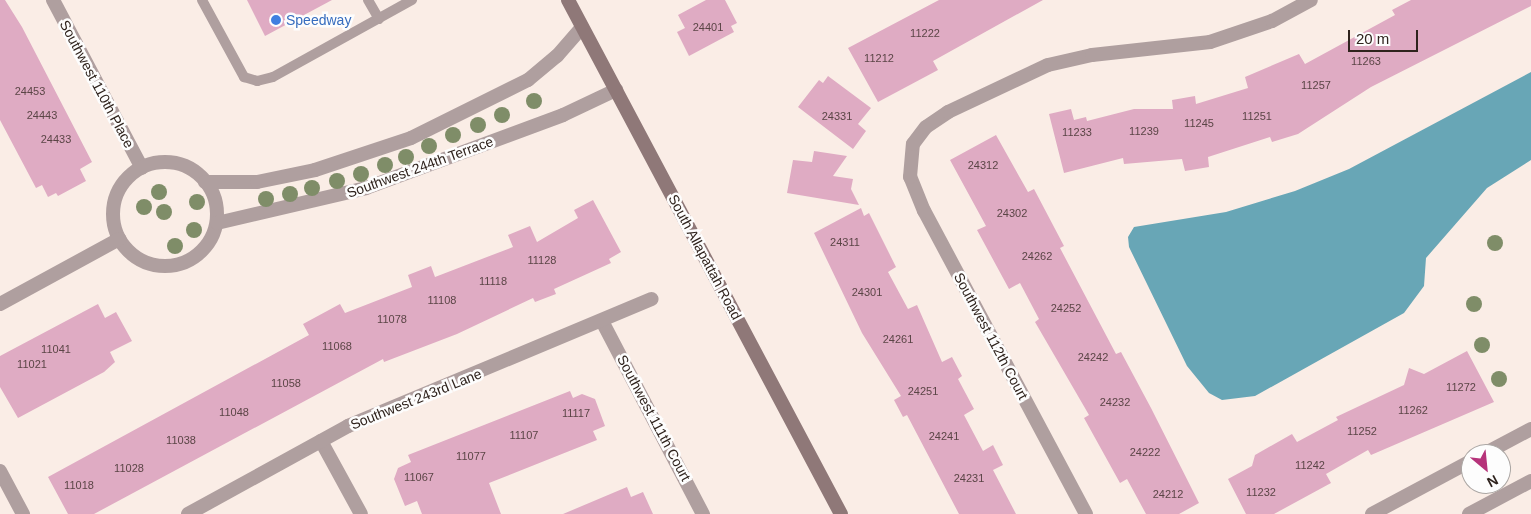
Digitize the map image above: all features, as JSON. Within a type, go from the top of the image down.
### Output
[{"type":"main road","name":"South Allapattah Road","points":[[568,0],[841,514]]},
{"type":"street","name":"Southwest 110th Place","points":[[52,0],[142,168]]},
{"type":"street","name":"Southwest 112th Court","points":[[1086,514],[924,211],[910,177],[910,154],[918,136],[937,119],[1048,66],[1092,55],[1210,42],[1263,24],[1311,0]]},
{"type":"street","name":"Southwest 244th Terrace","points":[[205,182],[257,182],[315,170],[411,138],[528,80],[557,56],[582,27]]},
{"type":"street","name":"Southwest 244th Terrace","points":[[217,223],[366,188],[563,115],[616,90]]},
{"type":"street","points":[[164,162],[182,165],[205,182],[217,205],[217,223],[199,254],[172,265],[146,263],[119,239],[113,220],[114,202],[122,185],[142,168],[164,162]]},
{"type":"street","points":[[0,304],[119,239]]},
{"type":"street","name":"Southwest 243rd Lane","points":[[188,514],[321,441],[603,323],[652,299]]},
{"type":"street","name":"Southwest 111th Court","points":[[603,323],[703,514]]},
{"type":"street","points":[[1502,444],[1531,428]]},
{"type":"street","points":[[321,441],[361,514]]},
{"type":"street","points":[[1372,514],[1387,510],[1461,467]]},
{"type":"street","points":[[0,471],[23,514]]},
{"type":"street","points":[[1469,514],[1531,481]]},
{"type":"lane","points":[[202,0],[244,77],[257,81],[273,77],[412,0]]},
{"type":"lane","points":[[368,0],[379,19]]},
{"type":"water","points":[[1531,72],[1531,160],[1487,188],[1426,258],[1424,286],[1404,313],[1255,396],[1222,400],[1209,393],[1187,366],[1129,247],[1128,237],[1134,227],[1226,212],[1295,191],[1349,169]]},
{"type":"building","points":[[0,0],[5,0],[22,27],[92,162],[80,169],[86,181],[58,196],[56,193],[48,197],[42,185],[36,188],[0,120]]},
{"type":"building","name":"Speedway","points":[[247,0],[332,0],[265,36]]},
{"type":"building","points":[[706,0],[725,0],[737,23],[731,26],[734,32],[689,56],[677,32],[685,28],[678,15]]},
{"type":"building","points":[[939,0],[1043,0],[933,61],[938,70],[878,102],[848,48]]},
{"type":"building","points":[[1411,0],[1531,0],[1531,6],[1371,87],[1298,134],[1272,142],[1270,137],[1208,157],[1209,167],[1185,171],[1182,159],[1124,164],[1123,158],[1064,173],[1049,114],[1071,109],[1074,120],[1086,117],[1087,121],[1134,109],[1173,109],[1172,100],[1195,96],[1196,104],[1248,88],[1245,77],[1299,54],[1305,64],[1395,15],[1392,10]]},
{"type":"building","points":[[828,76],[871,108],[858,124],[866,131],[853,149],[798,107],[819,80],[823,83]]},
{"type":"building","points":[[996,135],[1028,192],[1034,189],[1064,246],[1060,248],[1116,354],[1121,352],[1199,503],[1179,514],[1146,514],[1127,479],[1120,483],[1084,418],[1089,415],[1035,322],[1039,319],[1020,283],[1009,289],[977,230],[986,226],[950,160]]},
{"type":"building","points":[[814,151],[847,156],[833,176],[853,179],[851,189],[859,205],[787,193],[793,160],[812,162]]},
{"type":"building","points":[[593,200],[621,252],[609,259],[611,263],[554,289],[556,294],[535,302],[533,298],[457,334],[384,362],[383,359],[94,514],[68,514],[48,477],[309,335],[303,324],[340,304],[345,313],[412,287],[408,275],[431,266],[435,277],[513,247],[508,235],[530,226],[537,242],[578,218],[574,210]]},
{"type":"building","points":[[861,208],[864,216],[869,213],[896,267],[888,272],[908,309],[917,305],[942,362],[952,357],[962,376],[958,379],[974,409],[964,415],[983,451],[993,445],[1003,465],[993,470],[1016,514],[959,514],[907,415],[903,417],[894,400],[901,396],[862,333],[814,233]]},
{"type":"building","points":[[98,304],[105,318],[116,312],[132,341],[110,352],[115,362],[104,372],[18,418],[0,387],[0,356]]},
{"type":"building","points":[[1467,351],[1494,402],[1371,455],[1368,450],[1326,474],[1331,483],[1274,514],[1246,514],[1228,479],[1252,466],[1255,455],[1292,434],[1297,442],[1338,420],[1336,417],[1404,385],[1409,368],[1424,374]]},
{"type":"building","points":[[570,391],[573,398],[582,394],[595,399],[605,426],[593,431],[597,440],[489,483],[501,514],[422,514],[417,501],[405,506],[394,479],[398,468],[411,462],[408,455]]},
{"type":"building","points":[[627,487],[631,497],[643,492],[653,514],[563,514]]},
{"type":"place","name":"Speedway","points":[[276,20]]}]
